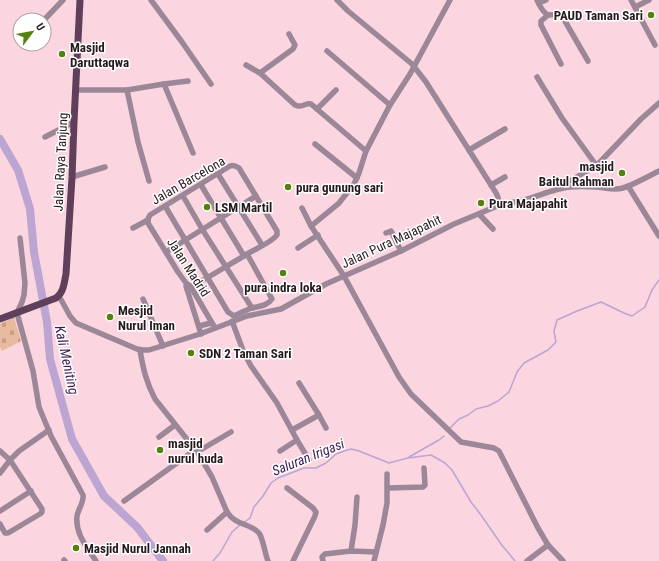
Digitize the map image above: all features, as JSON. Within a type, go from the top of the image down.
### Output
[{"type":"main road","name":"Jalan Raya Tanjung","points":[[59,296],[63,288],[66,274],[80,0]]},
{"type":"main road","points":[[0,319],[59,296]]},
{"type":"street","points":[[52,12],[63,0]]},
{"type":"street","points":[[151,0],[211,84]]},
{"type":"street","points":[[337,0],[414,66],[426,82],[491,185],[498,197],[499,202],[503,204],[512,203],[554,190],[572,187],[587,186],[618,189],[659,172]]},
{"type":"street","points":[[311,226],[339,203],[348,193],[357,178],[366,151],[390,105],[414,66],[450,0]]},
{"type":"street","points":[[546,0],[538,2],[548,15]]},
{"type":"street","points":[[631,0],[655,45]]},
{"type":"street","points":[[635,7],[649,0]]},
{"type":"street","points":[[561,64],[541,25],[541,21],[548,15],[558,14],[562,16],[588,61]]},
{"type":"street","points":[[260,73],[293,50],[295,44],[289,34]]},
{"type":"street","points":[[327,51],[390,105]]},
{"type":"street","points":[[246,65],[260,73],[296,105],[302,106],[311,104],[366,151]]},
{"type":"street","points":[[537,77],[562,118],[596,165]]},
{"type":"street","points":[[76,90],[127,90],[188,81]]},
{"type":"street","points":[[164,84],[193,154]]},
{"type":"street","points":[[127,90],[138,142],[149,181]]},
{"type":"street","points":[[316,109],[336,90]]},
{"type":"street","points":[[554,190],[596,165],[641,119],[659,103]]},
{"type":"street","points":[[45,137],[74,122]]},
{"type":"street","points":[[469,150],[505,129]]},
{"type":"street","points":[[315,144],[357,178]]},
{"type":"street","name":"Jalan Barcelona","points":[[133,228],[165,206],[231,166],[239,168],[256,196]]},
{"type":"street","points":[[72,177],[104,167]]},
{"type":"street","points":[[218,174],[262,246]]},
{"type":"street","points":[[491,185],[505,177]]},
{"type":"street","points":[[165,206],[228,312],[235,315],[267,304],[272,301],[272,297],[201,185]]},
{"type":"street","points":[[628,186],[659,236]]},
{"type":"street","points":[[183,196],[252,308]]},
{"type":"street","points":[[166,252],[202,229],[222,220],[238,207],[256,196],[277,231],[276,236],[262,246],[225,266],[208,279],[188,287],[201,334]]},
{"type":"street","name":"Jalan Pura Majapahit","points":[[140,350],[163,346],[201,334],[247,316],[285,307],[326,284],[401,251],[447,227],[496,207],[499,202]]},
{"type":"street","points":[[302,208],[311,226],[344,276],[407,389],[461,442],[494,448],[499,451],[538,528],[548,545],[563,561]]},
{"type":"street","points":[[479,214],[493,229]]},
{"type":"street","name":"Jalan Madrid","points":[[148,218],[166,252],[215,328]]},
{"type":"street","points":[[386,233],[389,231],[392,232],[401,251]]},
{"type":"street","points":[[298,248],[318,235]]},
{"type":"street","points":[[20,238],[25,283],[22,302],[16,313],[33,371],[39,407],[48,430],[83,494],[83,500],[77,515],[77,530],[96,561]]},
{"type":"street","points":[[59,296],[70,316],[76,323],[140,350],[144,371],[150,389],[161,408],[196,451],[212,478],[230,517],[239,523],[252,528],[258,533],[268,561]]},
{"type":"street","points":[[143,299],[163,346]]},
{"type":"street","points":[[232,321],[244,353],[251,366],[277,403],[309,460]]},
{"type":"street","points":[[199,326],[211,323]]},
{"type":"street","points":[[300,383],[326,428]]},
{"type":"street","points":[[292,430],[319,415]]},
{"type":"street","points":[[158,436],[175,425]]},
{"type":"street","points":[[0,473],[19,451],[48,430]]},
{"type":"street","points":[[124,501],[196,451],[231,432]]},
{"type":"street","points":[[280,451],[298,440]]},
{"type":"street","points":[[0,451],[10,460],[42,507],[42,512],[8,533],[5,533],[0,524]]},
{"type":"street","points":[[388,488],[423,487],[425,485],[424,468]]},
{"type":"street","points":[[374,561],[388,498],[387,474]]},
{"type":"street","points":[[287,488],[314,508],[316,513],[293,561]]},
{"type":"street","points":[[0,511],[31,491]]},
{"type":"street","points":[[351,551],[357,497]]},
{"type":"street","points":[[207,530],[227,512]]},
{"type":"street","points":[[527,561],[548,545]]},
{"type":"street","points":[[323,561],[322,558],[324,554],[351,551],[376,552]]},
{"type":"green space","points":[[14,317],[21,341],[2,351],[0,347],[0,324]]},
{"type":"waterway","name":"Kali Meniting","points":[[0,139],[18,170],[30,209],[34,252],[47,322],[50,359],[72,439],[104,496],[137,527],[163,561]]},
{"type":"waterway","points":[[449,429],[459,419],[476,409],[488,406],[498,401],[509,392],[517,372],[524,363],[548,350],[556,342],[554,331],[557,320],[601,302],[632,316],[645,307],[652,290],[659,280]]},
{"type":"waterway","points":[[409,457],[444,436]]},
{"type":"waterway","name":"Saluran Irigasi","points":[[243,523],[250,518],[254,507],[271,483],[278,478],[304,468],[316,468],[326,463],[336,454],[344,451],[351,449],[359,451],[389,463],[408,458],[431,455],[445,463],[452,470],[471,502],[515,561]]},
{"type":"waterway","name":"Saluran Irigasi","points":[[213,561],[220,553],[232,532],[240,525]]},
{"type":"place","name":"PAUD Taman Sari","points":[[651,15]]},
{"type":"place","name":"Masjid Daruttaqwa","points":[[62,54]]},
{"type":"place","name":"masjid Baitul Rahman","points":[[622,173]]},
{"type":"place","name":"pura gunung sari","points":[[288,187]]},
{"type":"place","name":"Pura Majapahit","points":[[481,203]]},
{"type":"place","name":"LSM Martil","points":[[207,207]]},
{"type":"place","name":"pura indra loka","points":[[283,273]]},
{"type":"place","name":"Mesjid Nurul Iman","points":[[110,317]]},
{"type":"place","name":"SDN 2 Taman Sari","points":[[191,353]]},
{"type":"place","name":"masjid nurul huda","points":[[160,450]]},
{"type":"place","name":"Masjid Nurul Jannah","points":[[76,548]]}]
